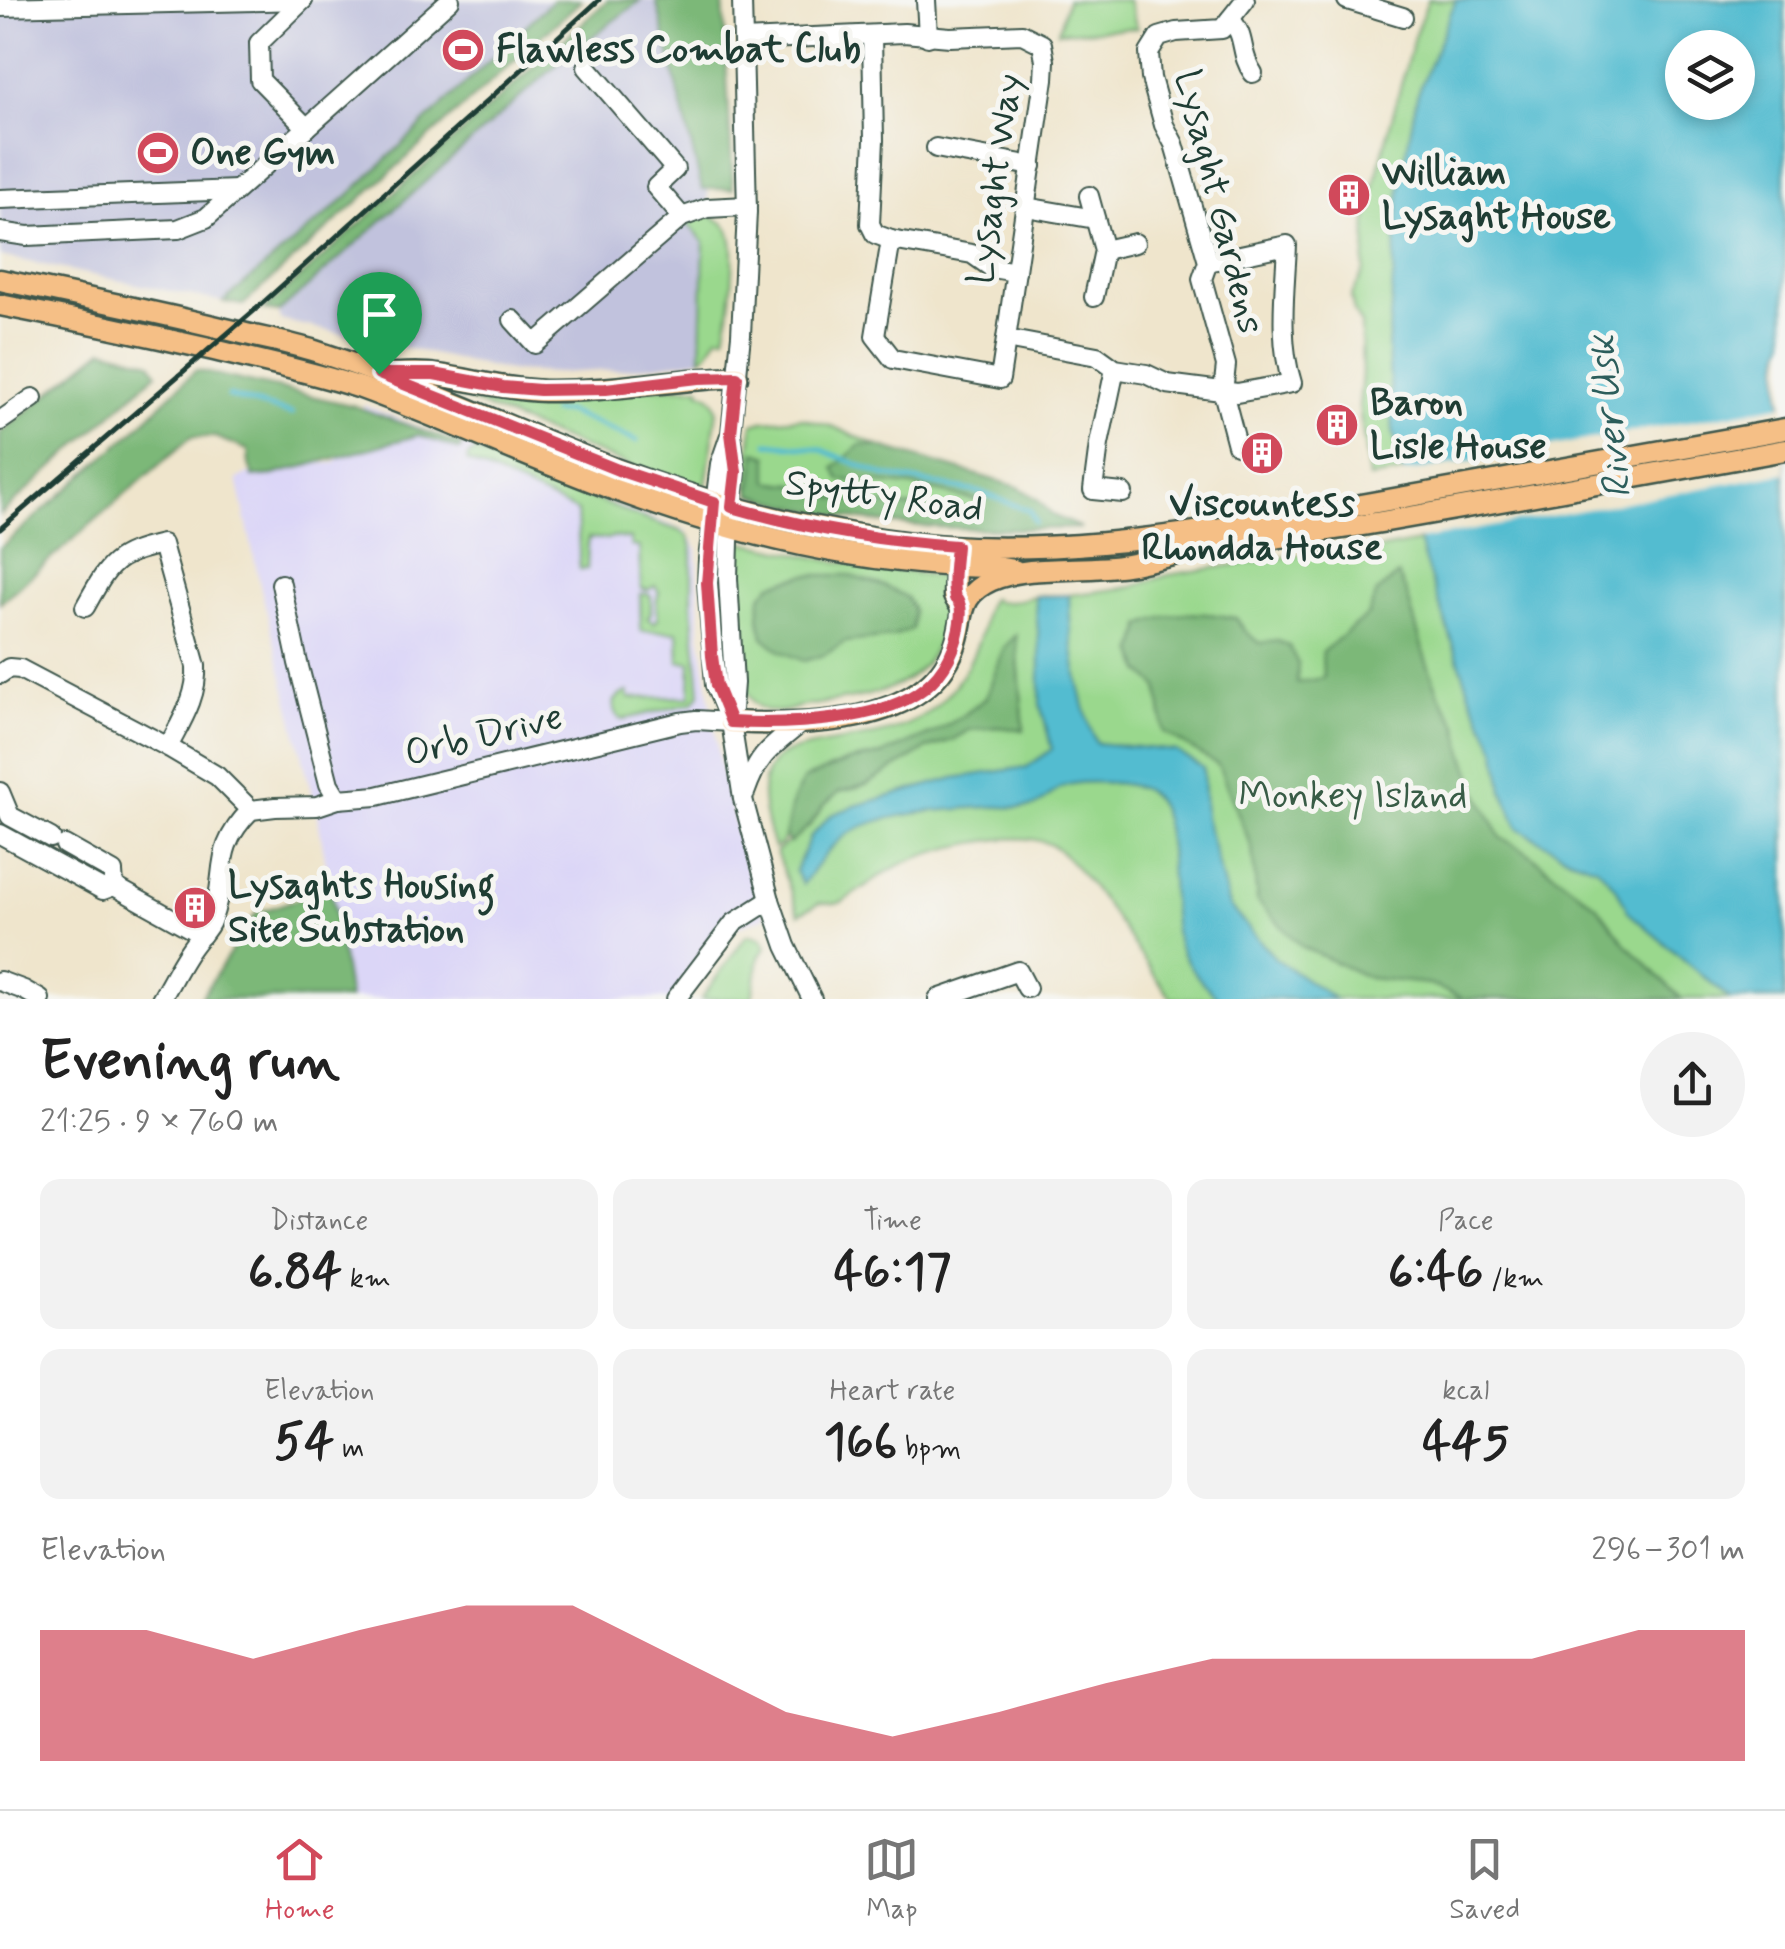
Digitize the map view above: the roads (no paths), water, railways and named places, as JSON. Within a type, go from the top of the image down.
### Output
[{"type":"main road","name":"Spytty Road","points":[[0,280],[311,350],[806,546],[886,560],[1046,548],[1186,544],[1376,513]]},
{"type":"main road","name":"Spytty Road","points":[[0,306],[227,353],[357,387],[610,488],[722,515],[772,519],[955,556]]},
{"type":"main road","points":[[379,374],[434,374],[540,390],[606,389],[737,377]]},
{"type":"main road","points":[[1376,513],[1785,429]]},
{"type":"main road","points":[[1376,513],[1785,450]]},
{"type":"main road","points":[[731,722],[800,724],[870,714],[908,700],[928,686],[948,660],[960,627],[961,607],[980,586],[1022,572],[1126,565],[1186,544]]},
{"type":"main road","points":[[961,607],[954,596],[955,556],[1022,572]]},
{"type":"street","points":[[303,0],[259,42],[260,80],[306,128]]},
{"type":"street","points":[[0,7],[303,0]]},
{"type":"street","points":[[0,232],[27,236],[178,229],[206,218],[450,0]]},
{"type":"street","points":[[742,0],[746,266],[731,433],[736,472],[722,515],[734,683],[731,722],[744,798],[772,905],[812,999]]},
{"type":"street","points":[[926,0],[928,37]]},
{"type":"street","points":[[1245,0],[1230,19],[1240,29],[1245,62],[1254,73]]},
{"type":"street","points":[[1346,0],[1403,17]]},
{"type":"street","name":"Lysaght Gardens","points":[[1230,19],[1222,29],[1159,37],[1149,53],[1150,78],[1174,144],[1208,262],[1202,279],[1226,365],[1223,392],[1238,444]]},
{"type":"street","name":"Lysaght Way","points":[[743,40],[1022,34],[1042,44],[1046,61],[1006,339],[1097,356],[1115,368],[1146,374],[1167,384],[1237,394],[1292,383],[1287,366],[1284,305],[1287,245],[1208,262]]},
{"type":"street","points":[[872,35],[874,140],[870,224],[875,234],[972,254],[992,268],[1016,272]]},
{"type":"street","points":[[587,67],[675,169],[656,187],[682,217]]},
{"type":"street","points":[[936,148],[1032,166]]},
{"type":"street","points":[[0,199],[238,190]]},
{"type":"street","points":[[1088,196],[1104,250],[1094,296]]},
{"type":"street","points":[[513,320],[535,344],[682,217],[707,208],[747,206]]},
{"type":"street","points":[[1026,207],[1095,219]]},
{"type":"street","points":[[891,240],[875,336],[892,358],[1000,379],[1006,339]]},
{"type":"street","points":[[1104,250],[1135,243]]},
{"type":"street","points":[[1115,368],[1090,443],[1093,490],[1123,493]]},
{"type":"street","points":[[0,420],[33,398]]},
{"type":"street","points":[[84,607],[118,558],[162,544],[197,682],[194,696],[168,746]]},
{"type":"street","points":[[280,584],[329,784],[338,799]]},
{"type":"street","points":[[0,674],[9,668],[20,669],[168,746],[217,776],[252,810],[232,830],[228,840],[211,924],[192,947],[161,999]]},
{"type":"street","name":"Orb Drive","points":[[252,810],[318,806],[338,799],[377,796],[680,722],[731,722]]},
{"type":"street","points":[[744,798],[754,767],[774,744],[800,724]]},
{"type":"street","points":[[0,792],[10,816],[114,872],[114,886]]},
{"type":"street","points":[[0,834],[103,890],[114,886],[202,935]]},
{"type":"street","points":[[676,999],[734,923],[747,912],[772,905]]},
{"type":"street","points":[[938,999],[1018,971],[1027,988]]},
{"type":"street","points":[[0,981],[40,999]]},
{"type":"water","name":"River Usk","points":[[1456,0],[1785,0],[1785,340],[1780,391],[1785,421],[1785,999],[1730,999],[1629,913],[1617,889],[1597,867],[1570,858],[1518,828],[1503,791],[1497,751],[1472,699],[1423,556],[1393,431],[1388,347],[1400,186],[1417,96]]},
{"type":"water","points":[[1069,595],[1076,670],[1096,743],[1176,751],[1203,768],[1205,817],[1229,906],[1276,959],[1335,999],[1220,999],[1208,988],[1179,946],[1168,841],[1158,803],[1148,792],[1130,785],[1078,783],[1060,788],[1030,807],[954,809],[891,818],[842,838],[803,884],[795,872],[811,836],[831,815],[954,778],[1027,767],[1052,749],[1040,704],[1035,596]]},
{"type":"waterway","points":[[229,396],[292,414]]},
{"type":"waterway","points":[[553,412],[568,412],[637,441]]},
{"type":"waterway","points":[[768,443],[820,449],[883,475],[983,493],[1030,511],[1035,522]]},
{"type":"railway","points":[[0,529],[256,309],[599,0]]},
{"type":"place","name":"Flawless Combat Club","points":[[463,50]]},
{"type":"place","name":"One Gym","points":[[158,153]]},
{"type":"place","name":"William Lysaght House","points":[[1349,195]]},
{"type":"place","name":"Baron Lisle House","points":[[1337,425]]},
{"type":"place","name":"Viscountess Rhondda House","points":[[1262,453]]},
{"type":"place","name":"Lysaghts Housing Site Substation","points":[[195,908]]},
{"type":"park label","name":"Monkey Island","points":[[1353,796]]}]
